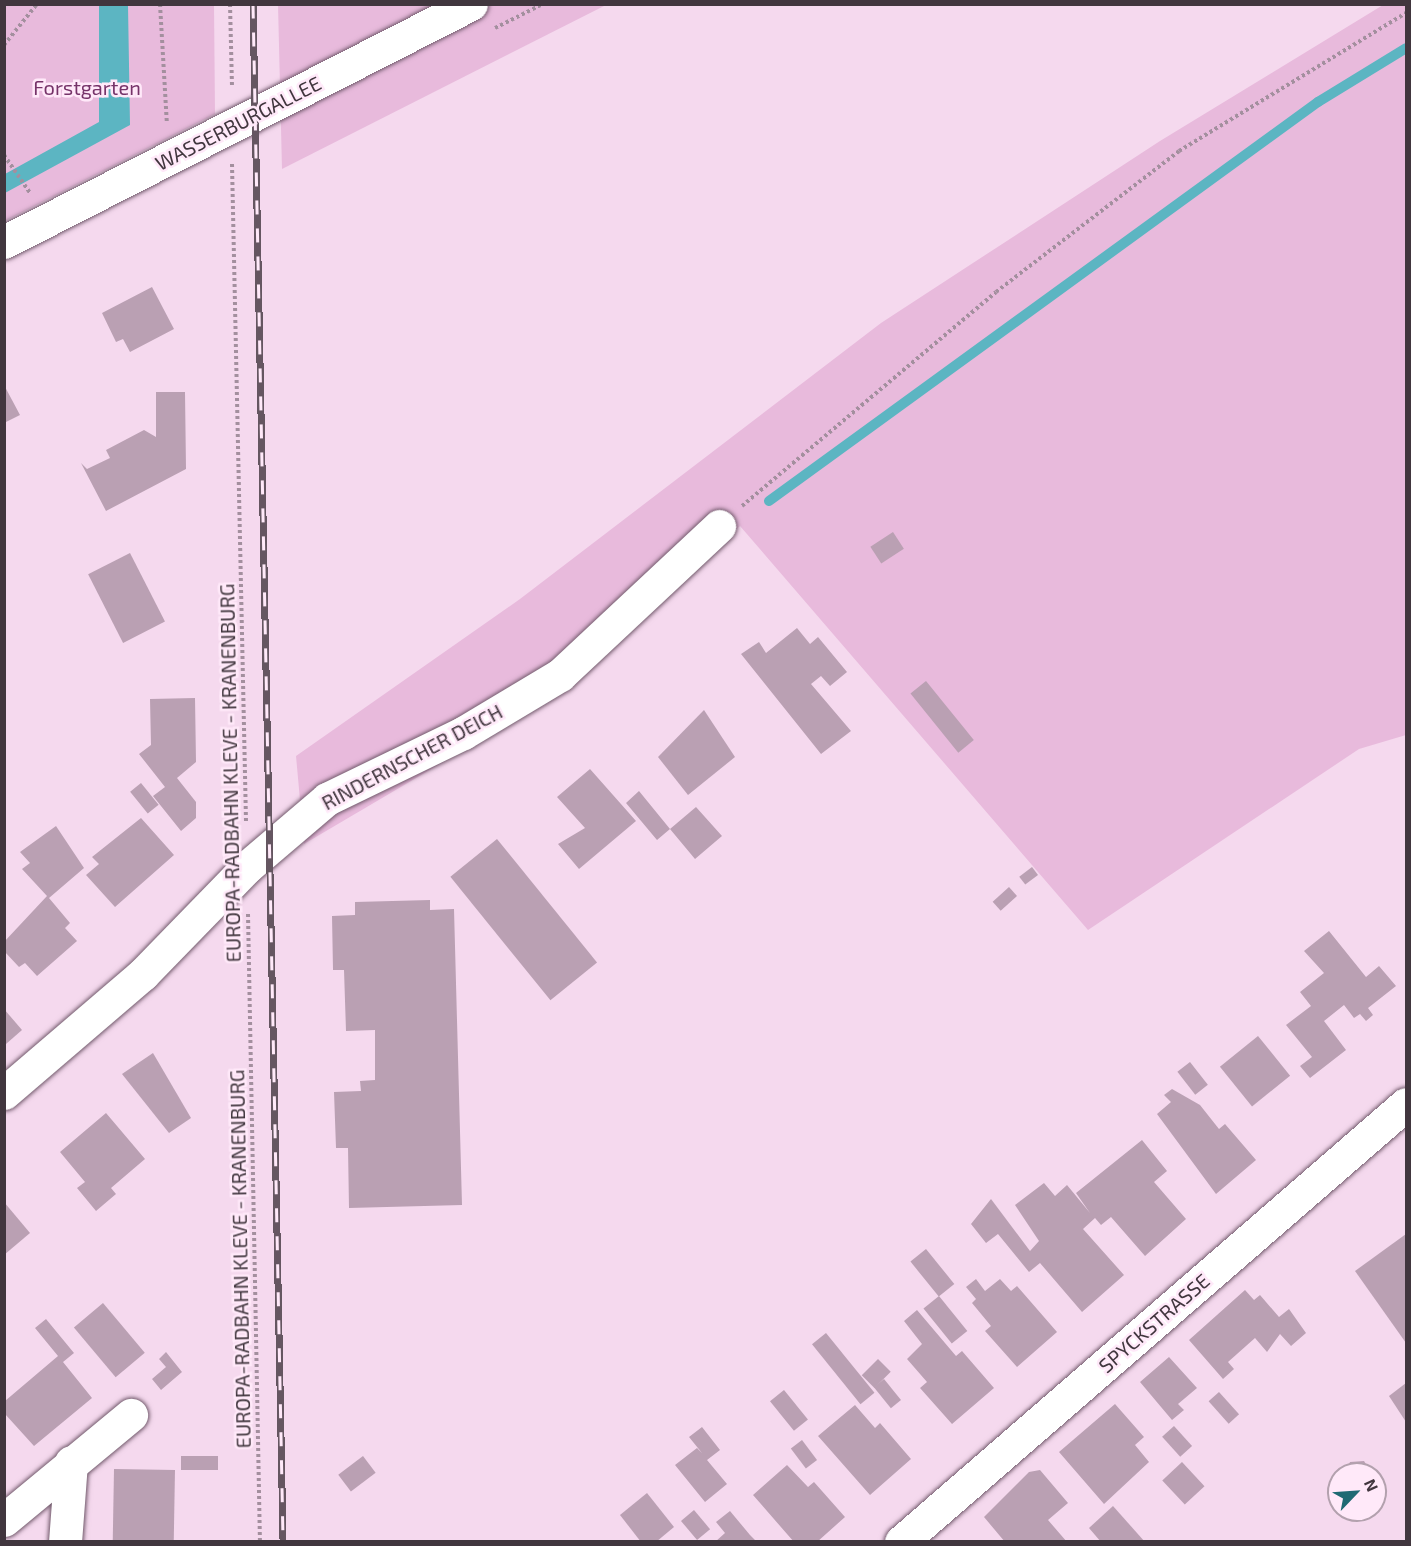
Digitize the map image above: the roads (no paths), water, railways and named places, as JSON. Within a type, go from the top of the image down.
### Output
[{"type":"street","name":"WASSERBURGALLEE","points":[[4,242],[471,4]]},
{"type":"street","name":"RINDERNSCHER DEICH","points":[[4,1093],[143,974],[247,867],[327,799],[463,733],[560,675],[719,526]]},
{"type":"street","name":"SPYCKSTRASSE","points":[[901,1542],[1407,1104]]},
{"type":"street","points":[[4,1521],[71,1462],[131,1415]]},
{"type":"street","points":[[65,1542],[71,1462]]},
{"type":"water","points":[[99,5],[128,5],[130,125],[5,193],[5,174],[99,122]]},
{"type":"waterway","points":[[769,501],[1318,102],[1406,48]]},
{"type":"railway","points":[[253,4],[283,1542]]},
{"type":"park label","name":"Forstgarten","points":[[87,87]]}]
